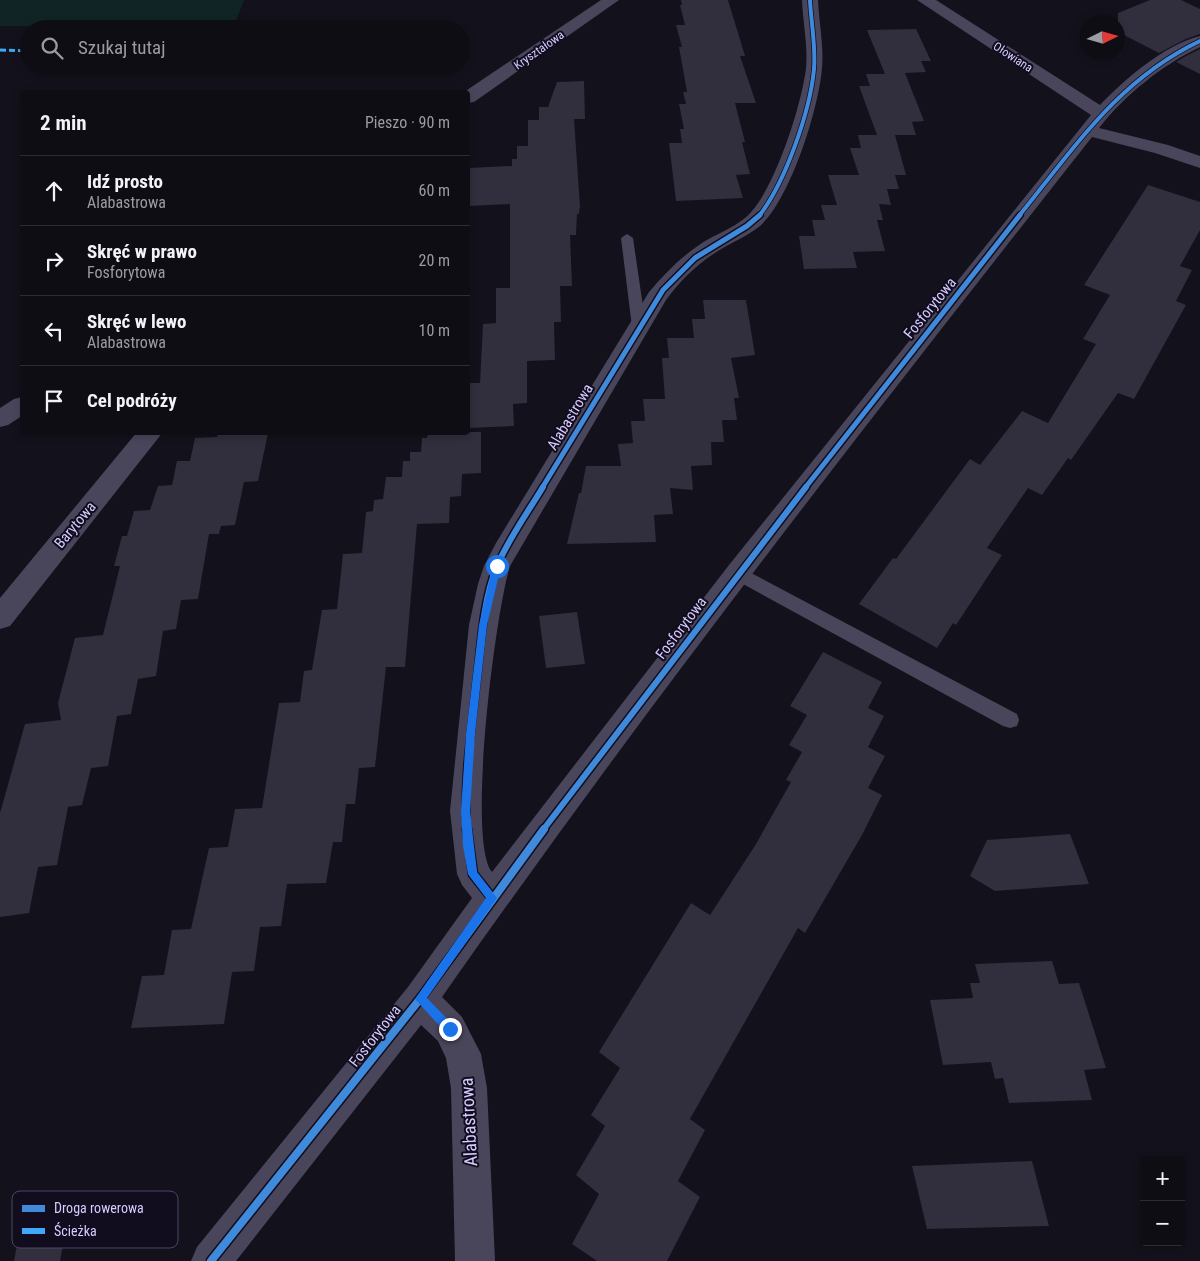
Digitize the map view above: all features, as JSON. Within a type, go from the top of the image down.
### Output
[{"type":"street","name":"Kryształowa","points":[[470,97],[611,0]]},
{"type":"street","name":"Alabastrowa","points":[[492,898],[473,874],[465,811],[483,625],[491,584],[497,566],[657,297],[671,279],[687,264],[710,247],[745,229],[759,217],[770,203],[783,174],[809,95],[814,70],[810,0]]},
{"type":"street","name":"Ołowiana","points":[[925,0],[1095,123],[1200,162]]},
{"type":"street","name":"Fosforytowa","points":[[212,1261],[420,999],[492,898],[738,573],[921,339],[1095,123],[1130,85],[1160,62],[1200,41]]},
{"type":"street","points":[[0,420],[20,405]]},
{"type":"street","name":"Barytowa","points":[[0,618],[149,435]]},
{"type":"street","name":"Alabastrowa","points":[[420,999],[450,1029],[463,1054],[469,1088],[475,1261]]},
{"type":"lane","points":[[627,238],[639,327]]},
{"type":"lane","points":[[738,573],[1010,720]]},
{"type":"green space","points":[[0,0],[244,0],[236,20],[20,20],[20,26],[0,26]]},
{"type":"building","points":[[681,0],[728,0],[745,56],[740,56],[756,103],[735,103],[745,142],[742,142],[750,174],[736,175],[743,198],[676,201],[669,143],[682,143],[680,129],[684,129],[679,104],[686,104],[683,92],[687,92],[679,47],[682,47],[676,25],[685,25],[680,5],[682,5]]},
{"type":"building","points":[[1150,0],[1181,0],[1200,9],[1200,34],[1159,53],[1125,36],[1125,15],[1118,15],[1118,13]]},
{"type":"building","points":[[916,29],[931,61],[921,61],[926,72],[905,73],[924,121],[912,122],[916,135],[895,135],[906,175],[895,175],[899,189],[887,189],[891,205],[879,204],[883,220],[877,220],[885,251],[853,252],[857,268],[804,269],[799,236],[815,236],[812,220],[825,220],[821,205],[837,205],[828,175],[859,175],[850,148],[861,148],[858,135],[877,135],[859,86],[870,86],[866,74],[885,74],[867,30]]},
{"type":"building","points":[[1200,49],[1200,74],[1176,62],[1186,56]]},
{"type":"building","points":[[584,81],[585,119],[574,119],[580,206],[579,214],[577,214],[576,235],[570,235],[572,286],[560,286],[561,322],[554,322],[555,360],[527,361],[527,403],[513,404],[514,426],[470,428],[470,383],[480,383],[483,324],[496,323],[496,288],[510,288],[510,204],[470,206],[470,168],[512,166],[512,159],[517,159],[517,146],[528,146],[528,120],[539,120],[539,107],[548,107],[557,82]]},
{"type":"building","points":[[1148,185],[1200,202],[1200,230],[1180,266],[1192,270],[1176,301],[1186,305],[1134,399],[1118,393],[1071,460],[1068,458],[1042,495],[1028,488],[987,548],[1002,555],[956,625],[953,623],[937,648],[859,604],[893,558],[896,559],[970,459],[980,465],[1022,411],[1048,423],[1096,344],[1083,339],[1110,295],[1084,285]]},
{"type":"building","points":[[703,300],[746,300],[755,355],[731,358],[739,398],[734,398],[737,420],[722,420],[724,442],[711,442],[712,465],[691,466],[693,490],[670,488],[673,514],[654,515],[656,542],[567,544],[579,493],[581,493],[586,466],[621,466],[618,444],[633,443],[631,421],[645,421],[643,399],[665,399],[662,358],[669,358],[667,338],[694,338],[692,319],[705,319]]},
{"type":"building","points":[[470,432],[481,432],[481,473],[462,474],[461,496],[450,497],[449,523],[417,524],[405,667],[386,667],[375,767],[359,768],[355,804],[346,804],[342,842],[333,842],[326,883],[287,884],[281,926],[260,927],[254,971],[232,972],[224,1024],[131,1028],[142,976],[164,975],[172,930],[191,929],[209,848],[228,847],[235,809],[262,808],[279,703],[300,702],[304,671],[312,670],[322,610],[337,609],[343,554],[362,553],[366,512],[373,511],[374,500],[383,499],[386,477],[402,477],[403,461],[410,461],[410,452],[421,452],[422,438],[427,438],[428,435],[470,435]]},
{"type":"building","points":[[218,435],[268,435],[258,481],[244,482],[235,525],[221,526],[219,534],[209,534],[198,599],[181,600],[176,629],[163,631],[156,676],[138,679],[131,714],[117,716],[108,766],[91,768],[82,805],[68,807],[57,865],[38,867],[29,913],[0,917],[0,813],[25,724],[61,720],[58,703],[75,638],[103,635],[120,566],[114,566],[122,536],[127,536],[134,511],[150,510],[158,486],[172,485],[177,461],[190,461],[195,438],[217,437]]},
{"type":"building","points":[[577,612],[585,664],[546,668],[539,616]]},
{"type":"building","points":[[823,652],[882,682],[868,708],[884,716],[868,747],[885,756],[868,788],[882,795],[862,835],[805,933],[798,928],[690,1119],[705,1130],[678,1181],[700,1197],[667,1261],[597,1261],[572,1244],[599,1194],[576,1175],[605,1126],[591,1115],[620,1068],[599,1052],[691,903],[710,915],[756,844],[791,782],[786,780],[802,752],[789,745],[807,715],[790,706]]},
{"type":"building","points":[[1070,834],[1089,884],[995,891],[970,876],[987,840]]},
{"type":"building","points":[[1052,961],[1059,984],[1079,983],[1106,1068],[1084,1070],[1092,1100],[1009,1103],[1003,1078],[995,1079],[991,1062],[943,1065],[930,1000],[973,998],[970,983],[980,983],[975,964]]},
{"type":"building","points":[[1032,1161],[1049,1226],[927,1229],[912,1166]]},
{"type":"building","points":[[16,1248],[62,1248],[60,1261],[14,1261]]},
{"type":"marked path","points":[[0,50],[20,51]]},
{"type":"cycle path","points":[[492,898],[473,874],[465,811],[483,625],[491,584],[497,566],[657,297],[675,276],[695,258],[710,247],[735,234],[758,217],[775,190],[801,124],[812,83],[814,52],[810,0]]},
{"type":"cycle path","points":[[211,1261],[420,999],[492,898],[738,573],[921,339],[1101,114],[1146,73],[1172,55],[1200,41]]},
{"type":"route","points":[[450,1029],[420,999],[492,898],[473,874],[465,811],[483,625],[491,584],[497,566]]}]
